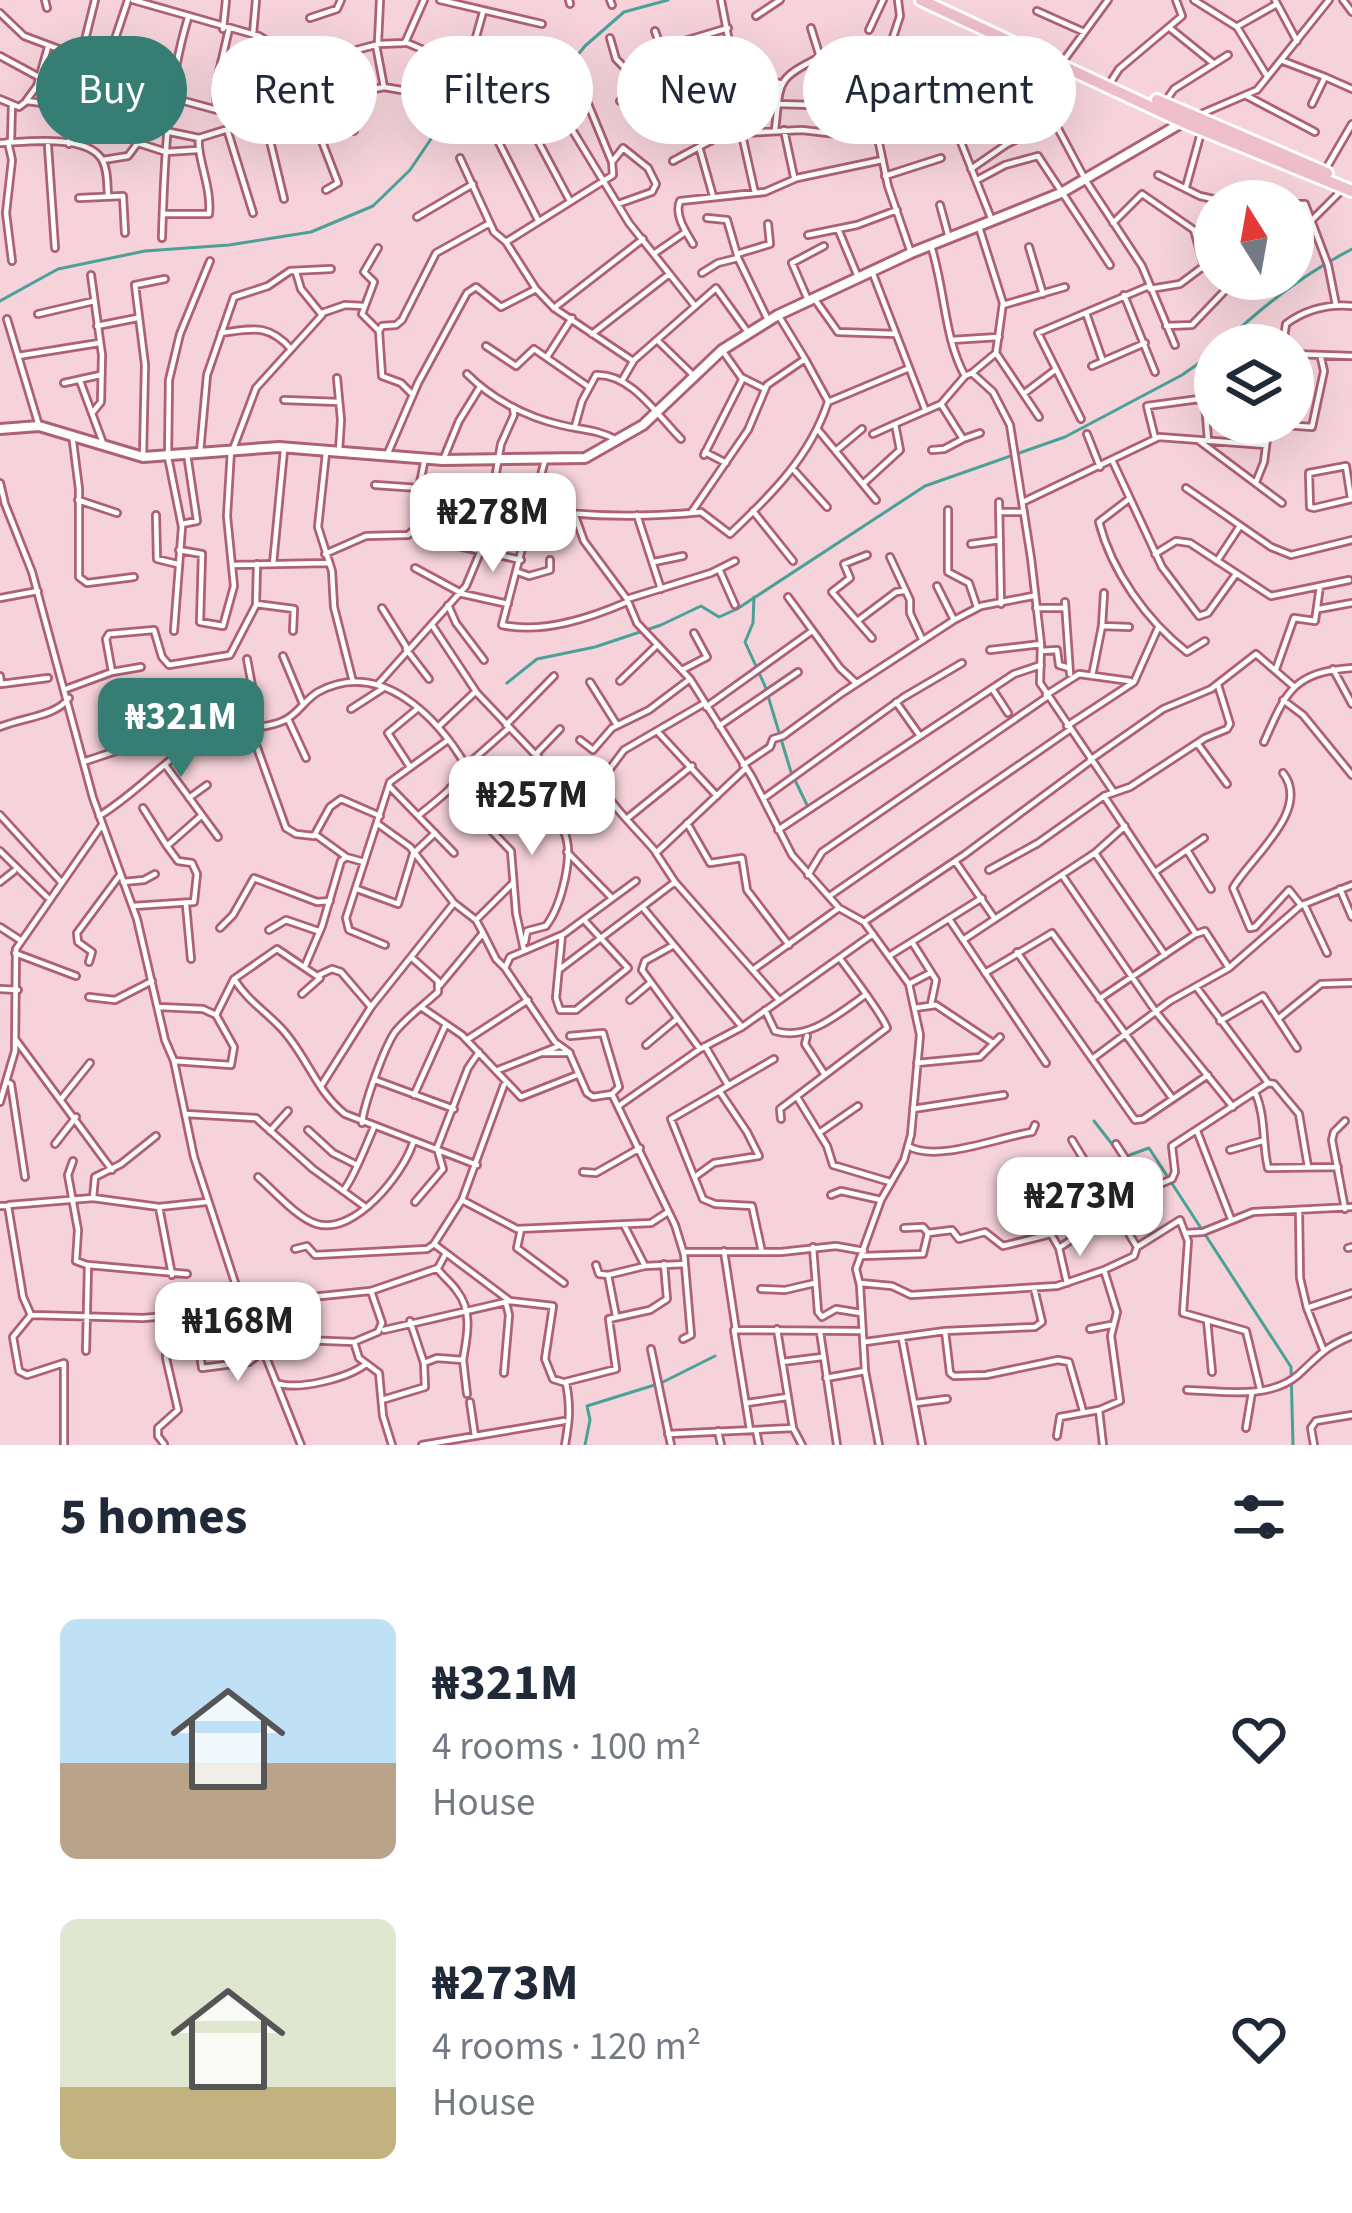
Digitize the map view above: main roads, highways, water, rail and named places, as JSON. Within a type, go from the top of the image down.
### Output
[{"type":"main road","points":[[921,0],[1003,36]]},
{"type":"main road","points":[[938,0],[1010,36]]},
{"type":"main road","points":[[1076,67],[1349,188]]},
{"type":"main road","points":[[1076,68],[1164,104],[1194,122],[1324,172],[1349,188]]},
{"type":"waterway","points":[[0,301],[58,269],[145,251],[311,232],[373,206],[410,170],[433,136],[478,117],[524,107],[555,83],[585,46],[624,12],[668,0]]},
{"type":"waterway","points":[[1244,324],[1283,292],[1352,249]]},
{"type":"waterway","points":[[507,683],[537,659],[595,647],[701,606],[719,617],[737,609],[925,486],[1065,437],[1194,367]]},
{"type":"waterway","points":[[754,597],[753,623],[745,642],[808,807]]},
{"type":"waterway","points":[[1094,1121],[1119,1153]]},
{"type":"waterway","points":[[1127,1156],[1149,1148],[1291,1367],[1293,1445]]},
{"type":"waterway","points":[[585,1445],[590,1420],[587,1406],[661,1383],[715,1356]]}]
